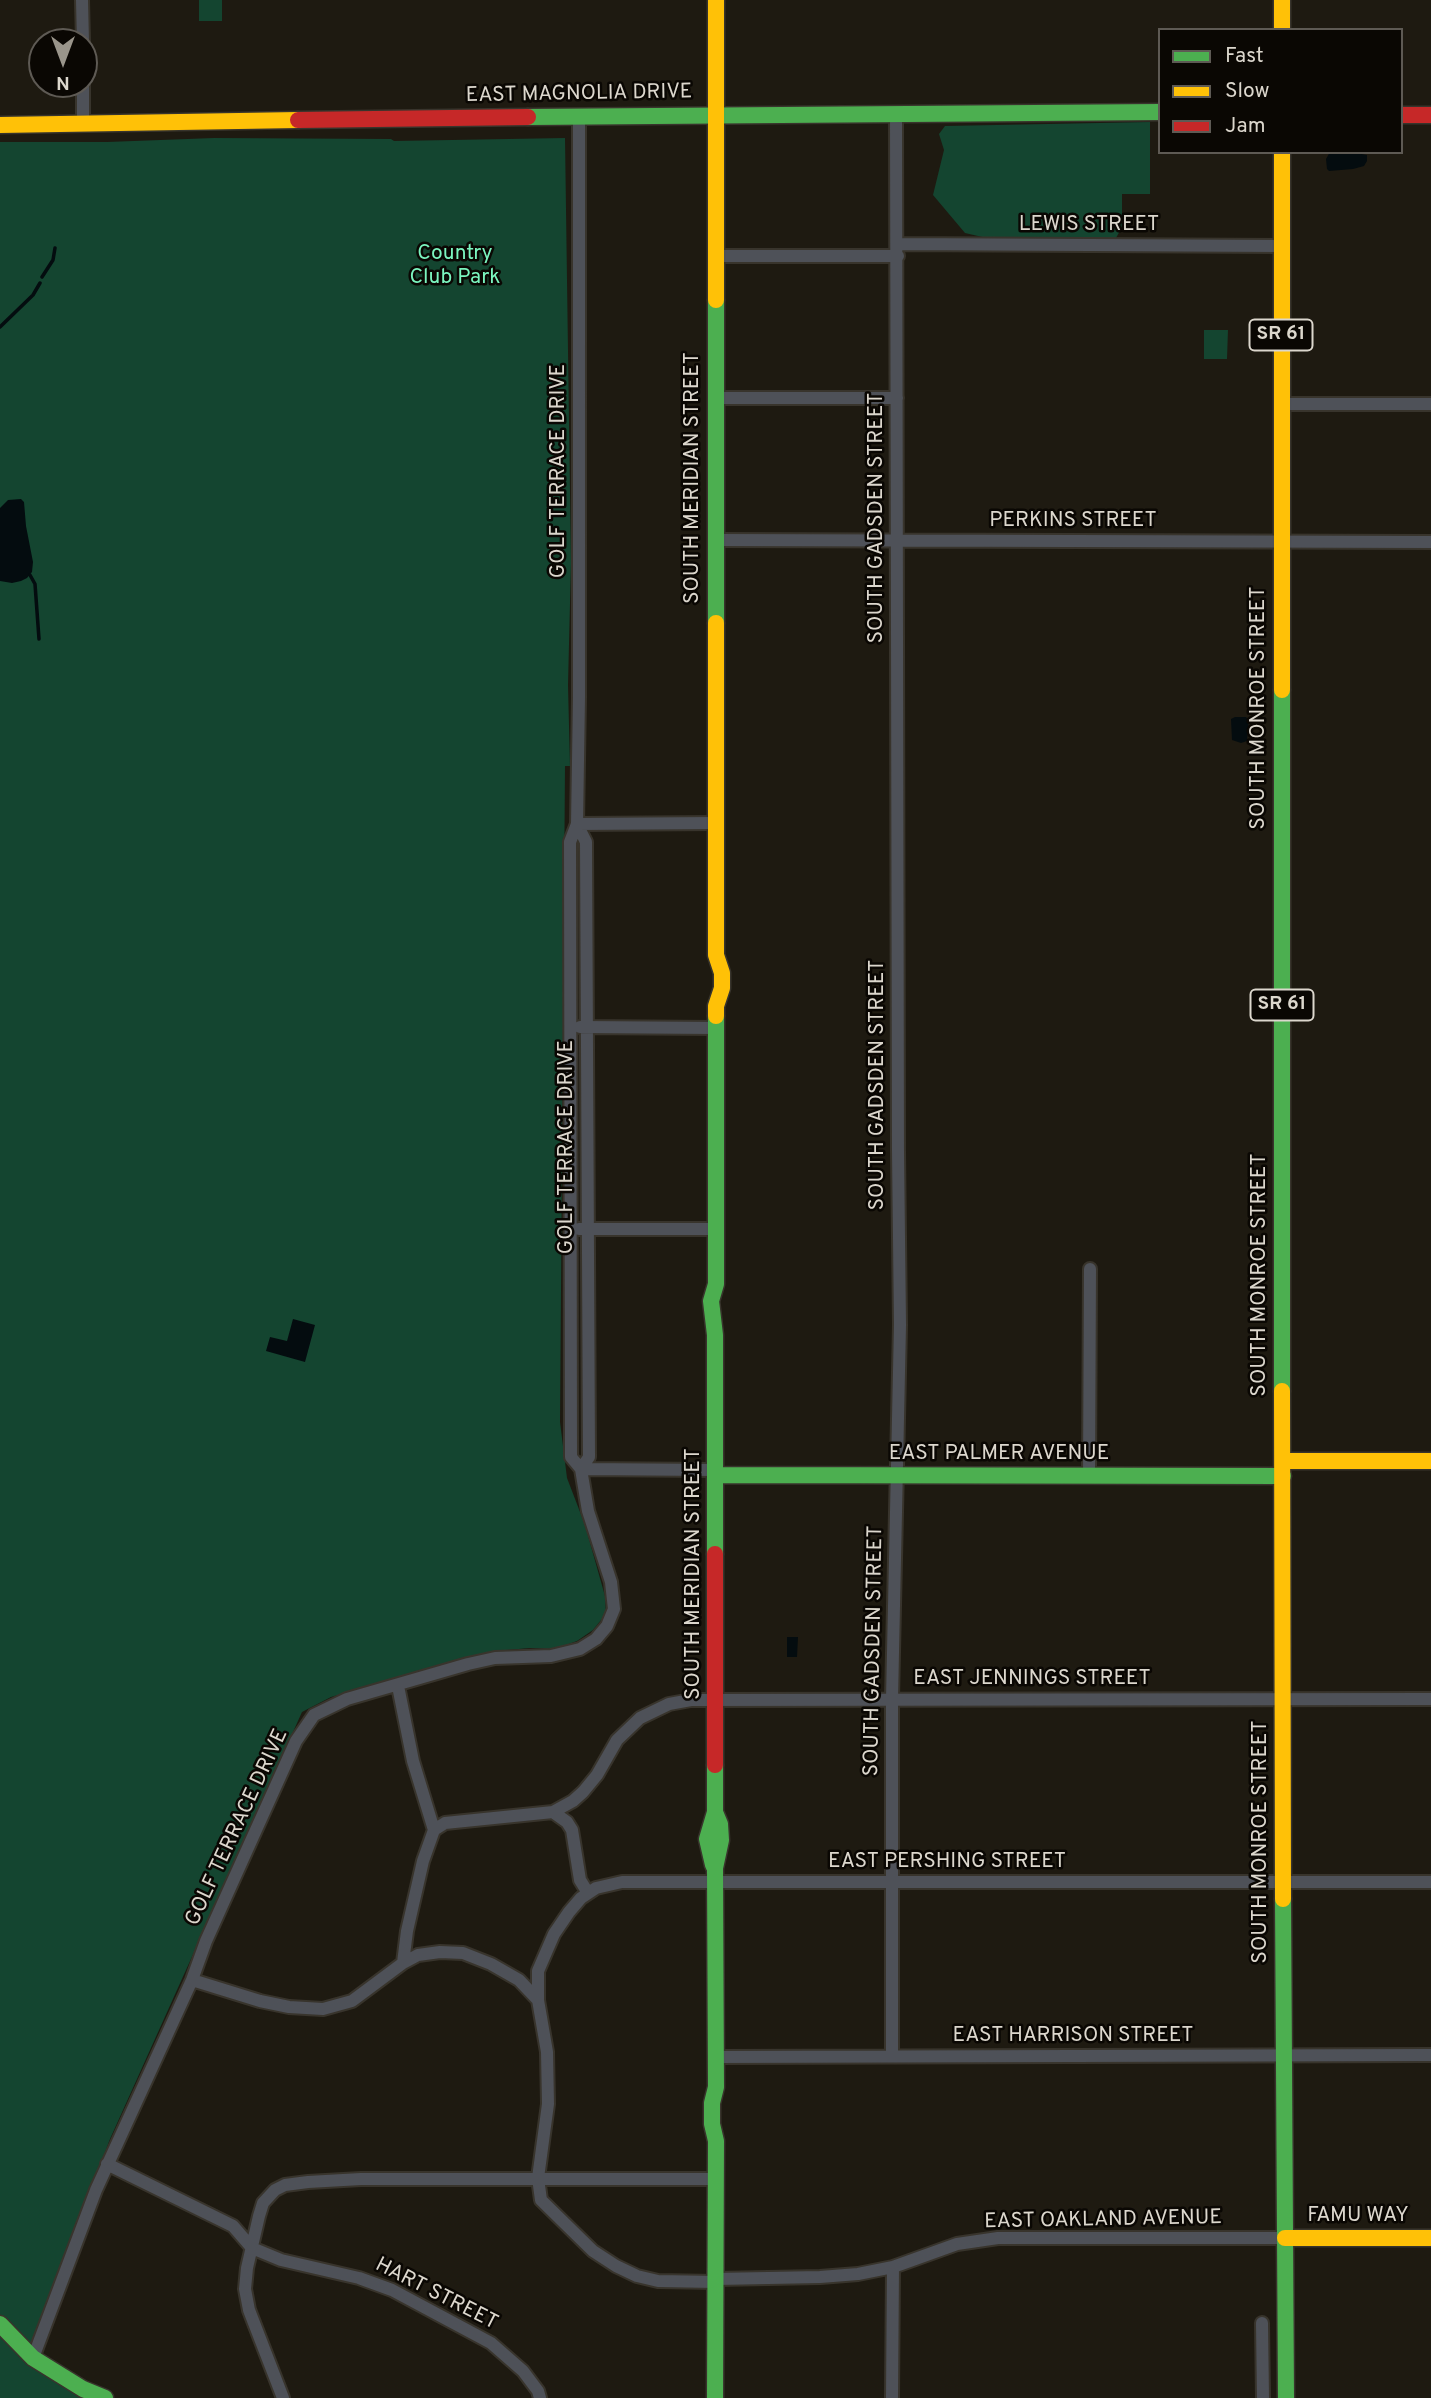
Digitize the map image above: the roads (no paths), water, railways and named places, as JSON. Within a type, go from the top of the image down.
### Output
[{"type":"main road","name":"SOUTH MERIDIAN STREET","points":[[715,2398],[715,2179],[716,2141],[722,2123],[722,2104],[716,2087],[715,2057],[715,1875],[721,1840],[720,1824],[715,1812],[715,1335],[722,1320],[722,1301],[716,1284],[716,1006],[722,988],[722,973],[716,955],[716,0]]},
{"type":"main road","points":[[1282,0],[1282,28]]},
{"type":"main road","name":"EAST MAGNOLIA DRIVE","points":[[0,125],[716,114],[1158,112]]},
{"type":"main road","points":[[1403,115],[1431,115]]},
{"type":"main road","name":"SOUTH MONROE STREET","points":[[1282,154],[1282,1699],[1286,2398]]},
{"type":"main road","name":"EAST PALMER AVENUE","points":[[715,1473],[896,1477],[1089,1476],[1431,1461]]},
{"type":"main road","name":"FAMU WAY","points":[[1285,2238],[1431,2238]]},
{"type":"main road","points":[[0,2324],[33,2358],[83,2389],[106,2398]]},
{"type":"street","points":[[82,0],[82,28]]},
{"type":"street","points":[[83,98],[83,124]]},
{"type":"street","name":"SOUTH GADSDEN STREET","points":[[891,2056],[892,1699],[900,1325],[897,113]]},
{"type":"street","name":"GOLF TERRACE DRIVE","points":[[33,2358],[107,2164],[192,1980],[206,1941],[296,1741],[310,1721],[322,1710],[337,1703],[468,1664],[495,1658],[551,1656],[570,1652],[588,1645],[607,1626],[614,1609],[611,1583],[588,1511],[581,1469],[571,1457],[570,842],[577,824],[579,697],[579,117]]},
{"type":"street","name":"LEWIS STREET","points":[[715,256],[898,250],[1281,246]]},
{"type":"street","points":[[715,398],[897,398]]},
{"type":"street","points":[[1281,404],[1431,404]]},
{"type":"street","name":"PERKINS STREET","points":[[715,540],[1431,542]]},
{"type":"street","points":[[577,824],[716,823]]},
{"type":"street","name":"GOLF TERRACE DRIVE","points":[[577,824],[586,842],[589,1457],[581,1469]]},
{"type":"street","points":[[570,1027],[716,1028]]},
{"type":"street","points":[[571,1229],[716,1229]]},
{"type":"street","points":[[1089,1476],[1090,1269]]},
{"type":"street","name":"EAST PALMER AVENUE","points":[[581,1469],[715,1473]]},
{"type":"street","points":[[398,1686],[413,1761],[434,1830],[423,1861],[403,1963]]},
{"type":"street","name":"EAST JENNINGS STREET","points":[[434,1830],[444,1823],[475,1818],[553,1812],[583,1792],[597,1775],[617,1740],[640,1718],[669,1704],[691,1700],[1431,1699]]},
{"type":"street","points":[[538,2178],[549,2076],[538,2000],[538,1971],[546,1950],[569,1912],[588,1893],[580,1880],[572,1830],[567,1822],[553,1812]]},
{"type":"street","name":"EAST PERSHING STREET","points":[[588,1893],[596,1888],[622,1882],[715,1875],[891,1882],[1431,1882]]},
{"type":"street","points":[[192,1980],[260,2001],[289,2007],[323,2009],[352,2001],[418,1955],[463,1952],[519,1980],[538,2000]]},
{"type":"street","name":"EAST HARRISON STREET","points":[[715,2057],[1431,2055]]},
{"type":"street","points":[[107,2164],[233,2225],[252,2248]]},
{"type":"street","name":"EAST OAKLAND AVENUE","points":[[538,2178],[541,2200],[593,2251],[637,2276],[658,2281],[858,2274],[893,2267],[957,2244],[998,2238],[1285,2238]]},
{"type":"street","points":[[284,2398],[249,2310],[245,2289],[247,2268],[263,2203],[275,2190],[285,2185],[361,2179],[715,2179]]},
{"type":"street","name":"HART STREET","points":[[252,2248],[281,2260],[359,2278],[392,2290],[491,2343],[523,2371],[540,2398]]},
{"type":"street","points":[[892,2398],[893,2267]]},
{"type":"street","points":[[1262,2323],[1263,2398]]},
{"type":"waterway","points":[[42,277],[53,260],[55,248]]},
{"type":"waterway","points":[[0,327],[33,295],[40,283]]},
{"type":"waterway","points":[[30,575],[35,584],[39,639]]},
{"type":"park label","name":"Country Club Park","points":[[455,267]]}]
